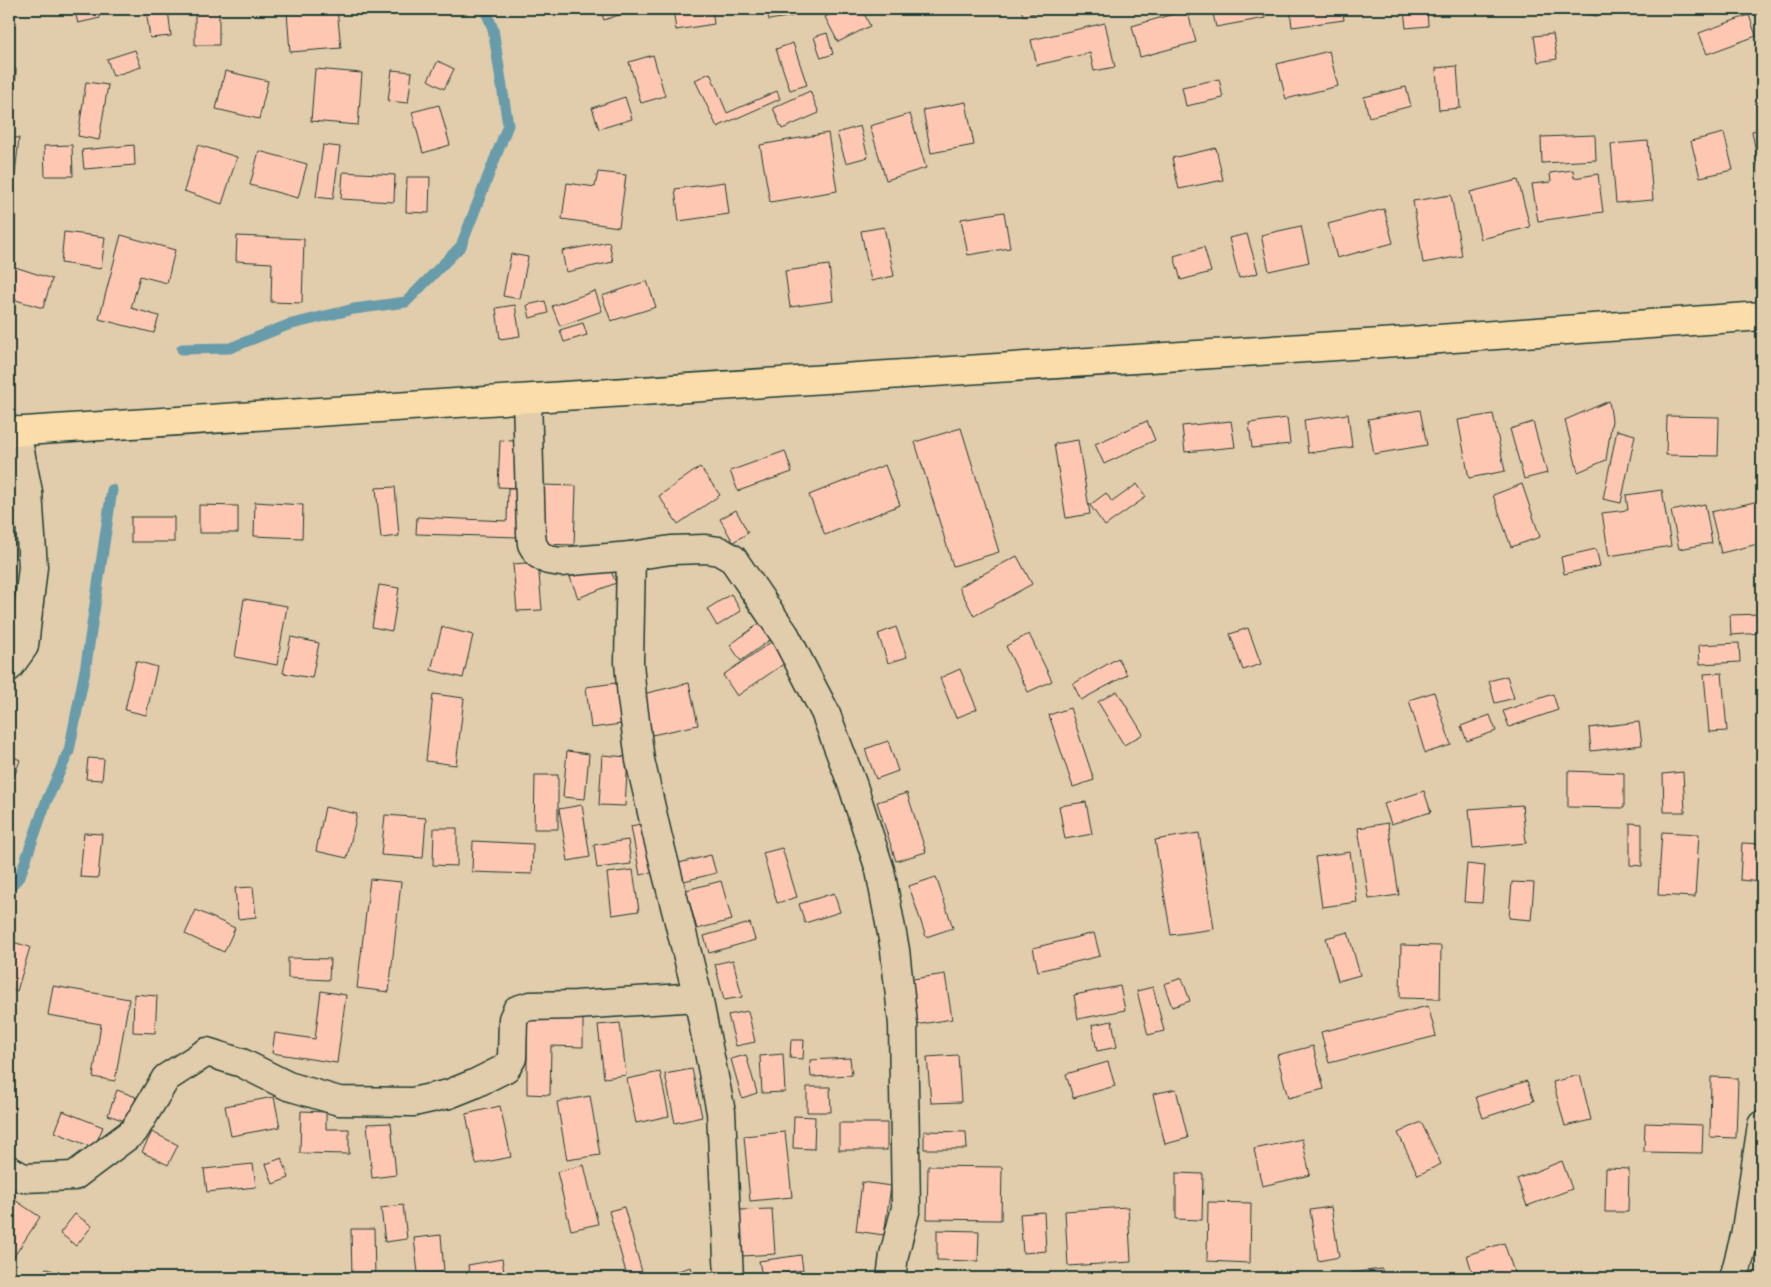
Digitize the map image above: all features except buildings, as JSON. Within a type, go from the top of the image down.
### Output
[{"type":"highway","points":[[12,431],[1762,316]]},
{"type":"street","points":[[527,398],[531,533],[532,544],[538,554],[548,560],[561,562],[631,556],[671,550],[705,549],[719,551],[733,560],[785,635],[824,712],[853,786],[880,870],[895,950],[903,1024],[906,1208],[894,1256],[891,1278]]},
{"type":"street","points":[[9,667],[24,646],[33,567],[28,492],[12,431]]},
{"type":"street","points":[[631,556],[629,662],[640,760],[698,997],[721,1112],[729,1278]]},
{"type":"street","points":[[9,1170],[22,1178],[74,1176],[134,1131],[166,1078],[208,1052],[242,1063],[288,1086],[339,1101],[413,1102],[449,1094],[506,1068],[512,1058],[513,1019],[517,1010],[530,1006],[698,997]]},
{"type":"street","points":[[1734,1278],[1745,1236],[1762,1125]]},
{"type":"waterway","points":[[182,349],[230,348],[288,325],[354,309],[406,302],[461,246],[508,125],[493,29],[485,9]]},
{"type":"waterway","points":[[9,888],[20,876],[46,802],[69,751],[86,665],[112,490]]}]
